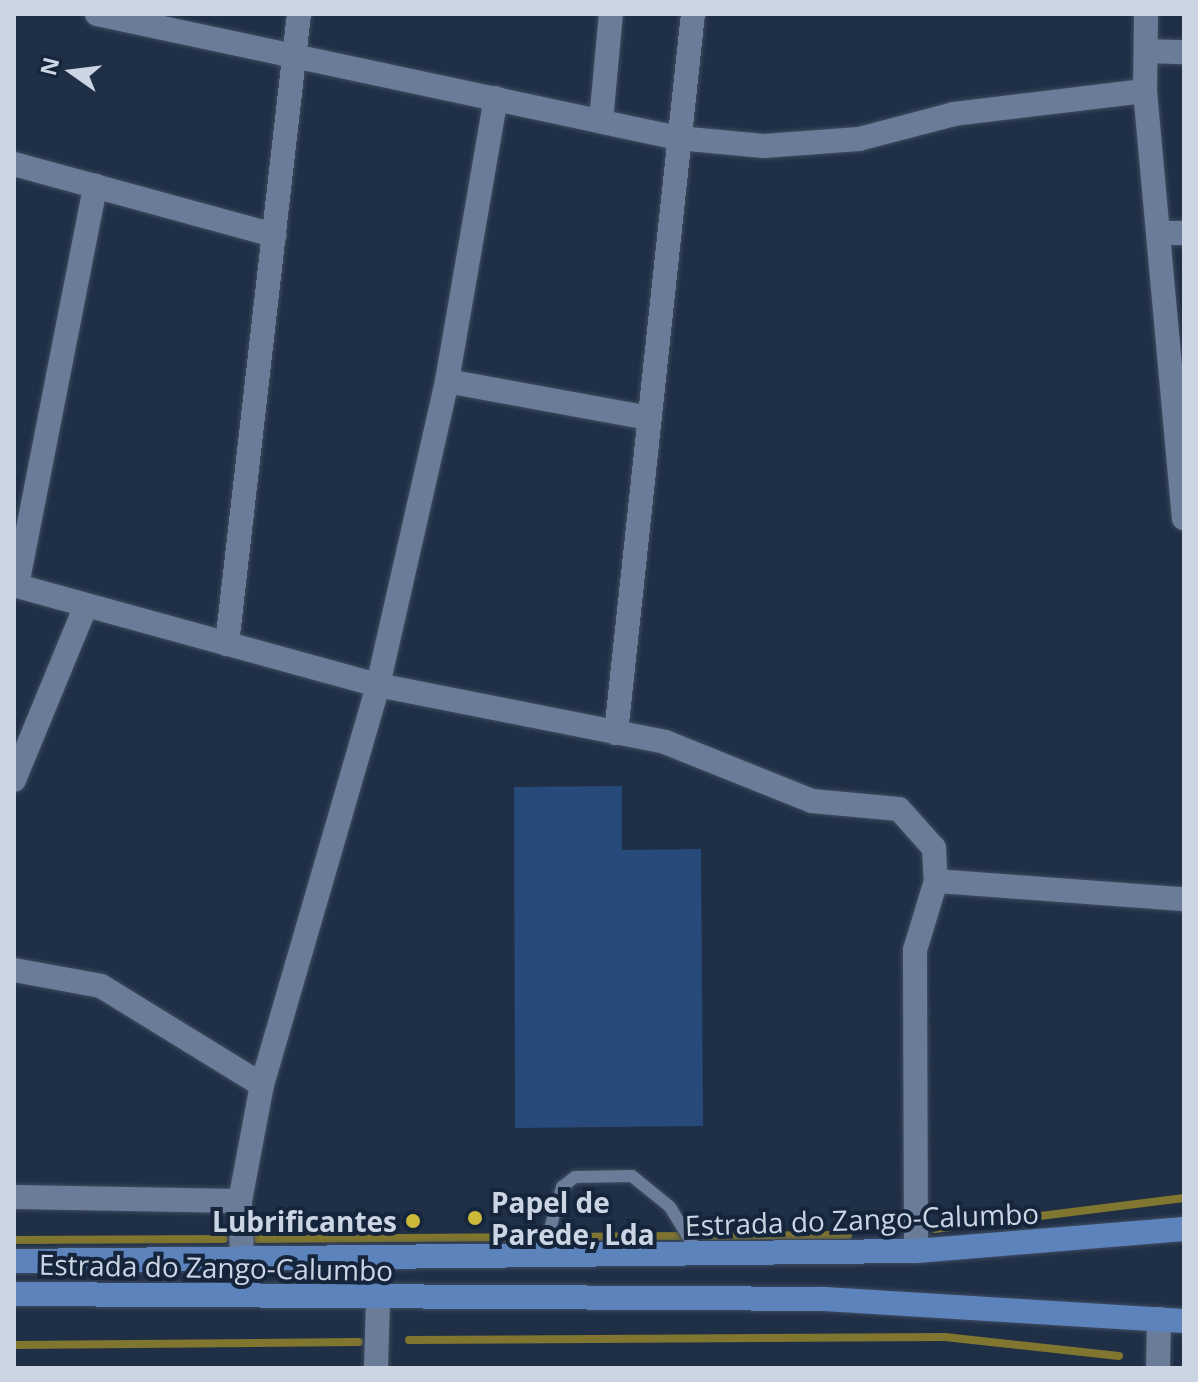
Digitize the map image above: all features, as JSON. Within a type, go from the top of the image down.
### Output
[{"type":"main road","name":"Estrada do Zango-Calumbo","points":[[14,1261],[241,1244],[542,1257],[916,1251],[1184,1229]]},
{"type":"main road","name":"Estrada do Zango-Calumbo","points":[[14,1294],[840,1300],[1184,1321]]},
{"type":"street","points":[[99,14],[294,60],[496,98],[678,138],[764,146],[859,139],[954,114],[1145,91]]},
{"type":"street","points":[[227,644],[299,14]]},
{"type":"street","points":[[601,121],[611,14]]},
{"type":"street","points":[[616,733],[693,14]]},
{"type":"street","points":[[1146,14],[1145,91],[1179,411],[1184,518]]},
{"type":"street","points":[[1146,51],[1184,52]]},
{"type":"street","points":[[241,1244],[240,1201],[262,1085],[378,685],[447,381],[496,98]]},
{"type":"street","points":[[14,164],[274,235]]},
{"type":"street","points":[[95,186],[15,585],[378,685],[698,752],[812,801],[899,809],[934,848],[936,881],[915,950],[916,1251]]},
{"type":"street","points":[[1158,233],[1184,233]]},
{"type":"street","points":[[447,381],[649,418]]},
{"type":"street","points":[[14,780],[86,605]]},
{"type":"street","points":[[936,881],[1184,899]]},
{"type":"street","points":[[14,970],[101,986],[262,1085]]},
{"type":"street","points":[[14,1197],[240,1201]]},
{"type":"street","points":[[376,1368],[378,1299]]},
{"type":"street","points":[[1158,1368],[1159,1319]]},
{"type":"lane","points":[[542,1257],[562,1187],[575,1177],[632,1176],[670,1207],[700,1256]]},
{"type":"building","points":[[622,786],[622,850],[701,849],[703,1126],[515,1128],[514,787]]},
{"type":"waterway","points":[[935,1229],[1184,1198]]},
{"type":"waterway","points":[[257,1239],[848,1235]]},
{"type":"waterway","points":[[14,1240],[224,1239]]},
{"type":"waterway","points":[[409,1340],[945,1337],[1119,1356]]},
{"type":"waterway","points":[[14,1345],[359,1342]]},
{"type":"place","name":"Papel de Parede, Lda","points":[[475,1218]]},
{"type":"place","name":"Lubrificantes","points":[[413,1221]]}]
